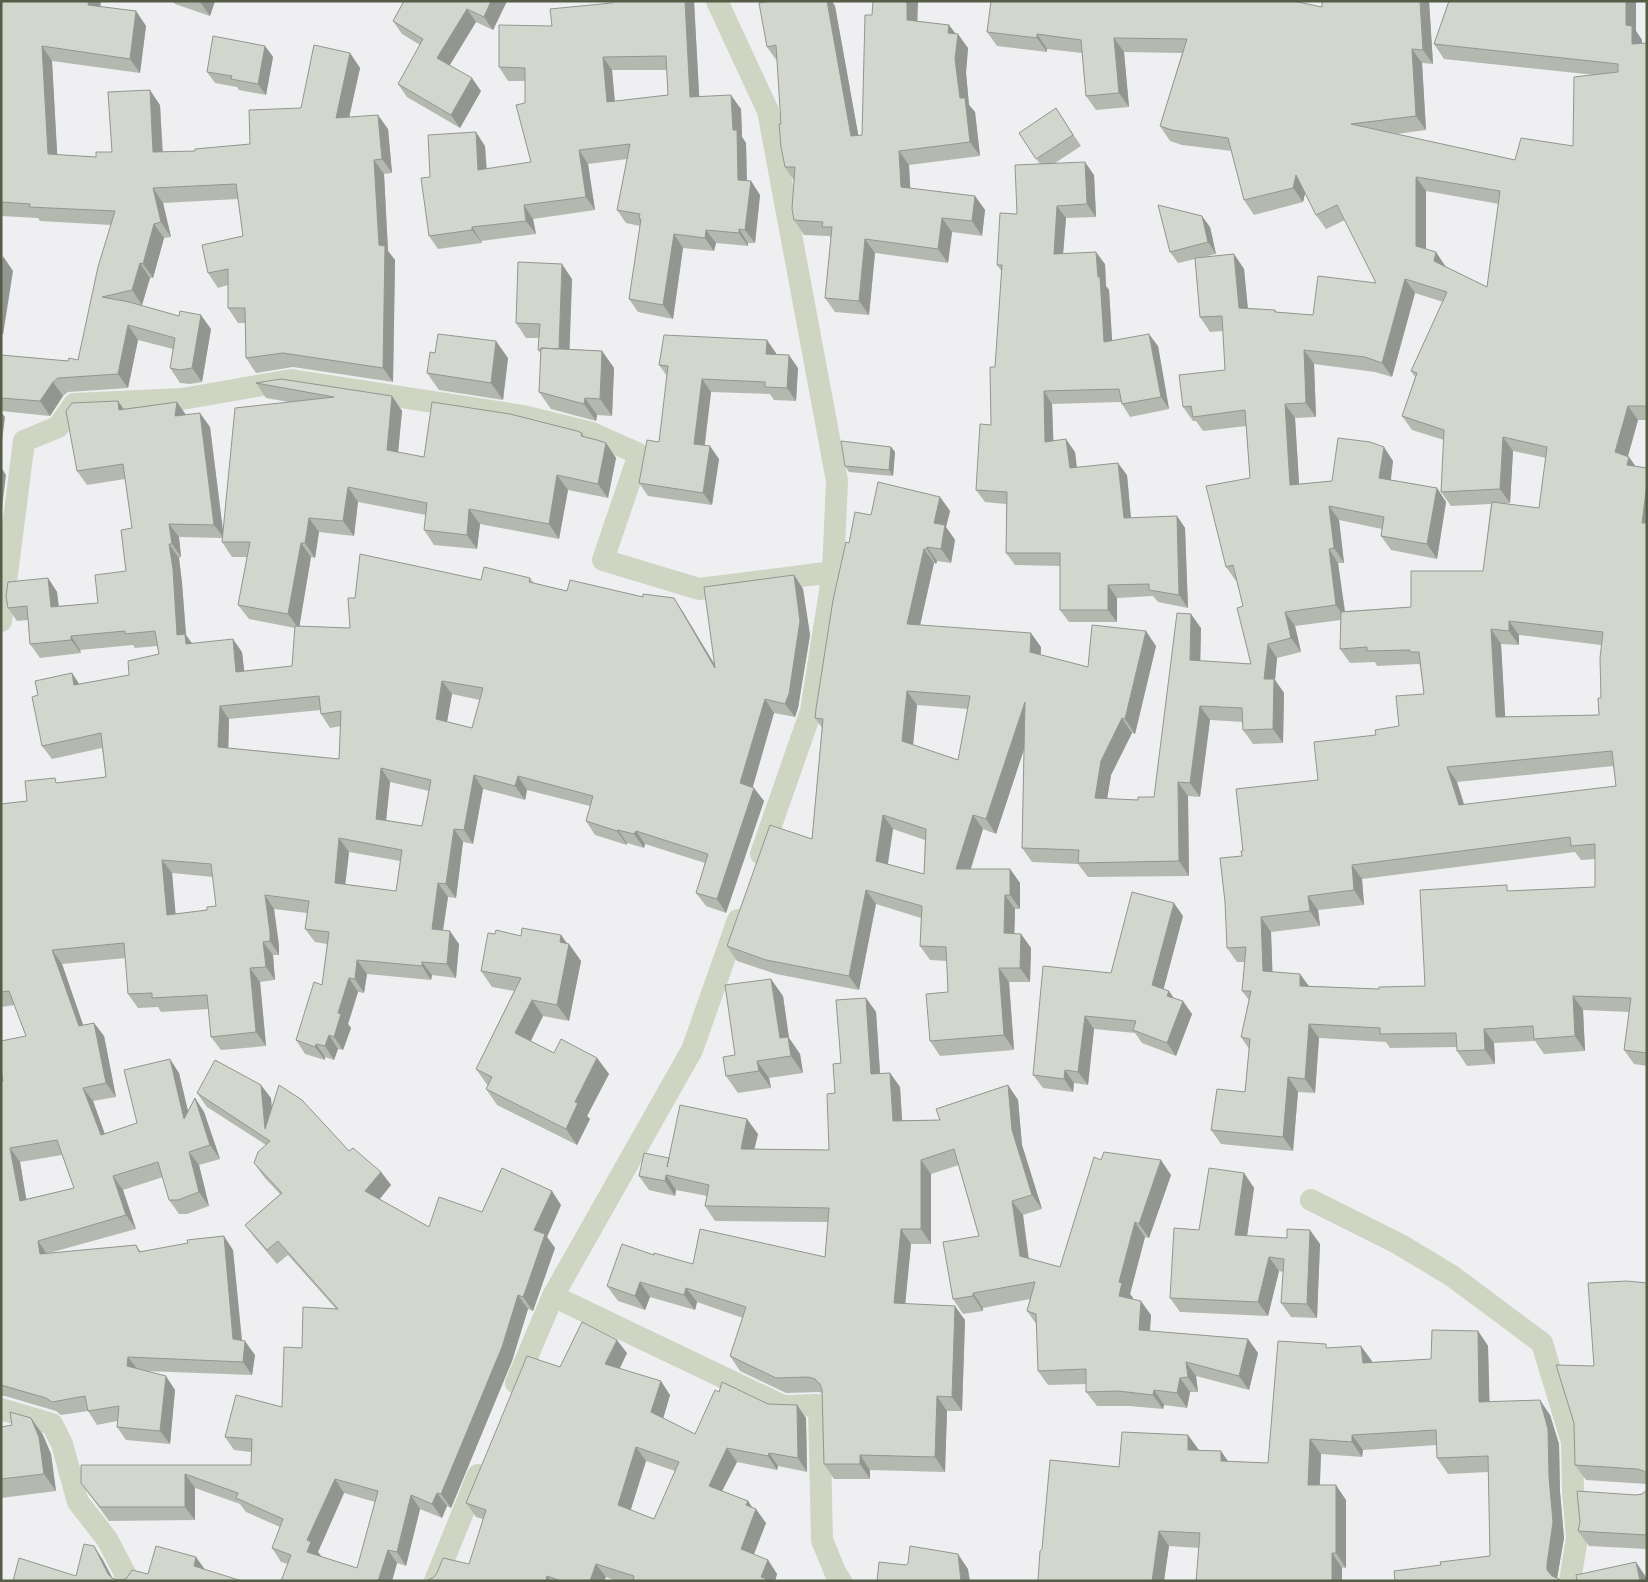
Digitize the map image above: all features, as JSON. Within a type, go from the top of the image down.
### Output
[{"type":"street","points":[[717,1],[768,111],[837,481],[833,572],[811,712],[754,874]]},
{"type":"street","points":[[1,621],[24,441],[58,427],[74,404],[182,399],[291,380],[523,416],[592,433],[639,454],[602,560],[699,589],[833,572]]},
{"type":"street","points":[[507,1406],[553,1296],[692,1050],[744,902]]},
{"type":"street","points":[[1311,1200],[1399,1244],[1445,1272],[1542,1342],[1572,1442],[1582,1493],[1570,1581]]},
{"type":"street","points":[[553,1296],[783,1406],[819,1405],[822,1540],[835,1572],[841,1581]]},
{"type":"street","points":[[1,1409],[52,1424],[62,1444],[78,1502],[107,1539],[129,1581]]},
{"type":"street","points":[[434,1581],[488,1452]]},
{"type":"building","points":[[1,1],[89,1],[88,5],[136,11],[130,59],[42,46],[48,154],[96,157],[96,152],[112,152],[108,92],[150,90],[153,152],[195,151],[195,149],[250,144],[249,110],[301,108],[314,45],[350,53],[336,118],[378,115],[382,159],[374,160],[379,245],[385,246],[383,368],[283,353],[246,358],[245,308],[228,308],[228,269],[208,273],[202,245],[243,236],[236,184],[153,188],[161,222],[154,224],[143,264],[140,263],[132,290],[102,297],[129,302],[179,316],[180,311],[201,315],[192,368],[180,370],[170,368],[175,338],[128,325],[118,374],[58,378],[40,401],[1,398],[1,355],[68,361],[69,358],[78,360],[98,267],[115,211],[29,207],[30,204],[1,202]]},
{"type":"building","points":[[404,1],[491,1],[484,17],[467,9],[437,58],[472,78],[451,115],[398,84],[423,39],[393,21]]},
{"type":"building","points":[[612,1],[685,1],[690,97],[731,95],[733,130],[737,130],[738,180],[751,181],[745,230],[739,229],[739,233],[706,230],[705,238],[674,234],[663,305],[629,299],[641,219],[639,219],[640,214],[617,210],[630,144],[579,150],[586,197],[524,205],[526,221],[472,227],[472,230],[429,236],[421,178],[430,177],[428,135],[476,132],[478,170],[531,162],[516,105],[525,103],[525,68],[499,67],[499,25],[552,26],[550,9],[612,3]],"holes":[[[666,56],[668,95],[607,102],[603,57]]]},
{"type":"building","points":[[771,1],[827,1],[851,136],[862,135],[865,15],[872,15],[873,1],[907,1],[907,20],[949,25],[948,33],[958,34],[955,59],[960,98],[965,98],[970,142],[899,151],[901,187],[975,196],[972,221],[942,218],[938,249],[865,239],[859,301],[825,298],[832,227],[822,227],[823,222],[794,220],[792,209],[795,167],[785,167],[781,147],[776,45],[767,47],[759,3]]},
{"type":"building","points":[[991,1],[1293,1],[1322,7],[1322,1],[1420,1],[1423,50],[1412,49],[1416,116],[1351,124],[1515,160],[1521,138],[1573,146],[1574,77],[1618,72],[1618,64],[1434,44],[1449,1],[1626,1],[1626,25],[1632,26],[1632,44],[1647,43],[1647,406],[1628,406],[1615,452],[1629,457],[1627,465],[1647,468],[1642,523],[1647,523],[1647,1053],[1624,1050],[1631,998],[1573,996],[1575,1036],[1534,1039],[1533,1026],[1484,1029],[1485,1050],[1457,1051],[1456,1033],[1380,1034],[1380,1028],[1309,1024],[1305,1079],[1288,1077],[1283,1137],[1211,1130],[1217,1089],[1245,1092],[1250,1039],[1241,1037],[1251,991],[1242,991],[1246,947],[1227,948],[1225,902],[1220,858],[1242,856],[1236,789],[1318,780],[1314,742],[1376,735],[1375,730],[1399,726],[1396,696],[1424,694],[1419,652],[1410,652],[1410,650],[1367,651],[1367,647],[1340,649],[1341,612],[1411,607],[1411,571],[1483,571],[1492,502],[1539,508],[1547,447],[1503,437],[1500,489],[1441,492],[1444,430],[1402,416],[1417,373],[1411,371],[1447,292],[1405,279],[1382,363],[1365,357],[1304,350],[1306,403],[1285,404],[1290,485],[1332,481],[1338,438],[1370,442],[1384,447],[1379,478],[1437,488],[1427,544],[1381,536],[1384,517],[1329,506],[1334,548],[1329,549],[1336,605],[1285,612],[1291,638],[1268,644],[1264,679],[1274,679],[1273,729],[1243,730],[1242,708],[1200,706],[1190,783],[1178,782],[1179,861],[1078,863],[1079,850],[1022,848],[1025,702],[986,819],[973,815],[956,869],[1010,869],[1010,895],[1005,895],[1004,933],[1021,934],[1020,968],[999,968],[1004,1035],[930,1041],[926,994],[948,992],[946,947],[920,946],[922,906],[866,890],[849,976],[766,960],[727,946],[770,825],[812,839],[823,719],[815,718],[833,600],[846,542],[849,543],[855,512],[871,515],[878,482],[940,497],[934,523],[945,525],[941,549],[927,547],[927,549],[924,549],[907,624],[1031,633],[1030,652],[1088,667],[1092,625],[1146,631],[1125,719],[1122,718],[1101,761],[1095,798],[1138,800],[1138,797],[1154,797],[1177,613],[1191,614],[1190,660],[1251,664],[1237,608],[1243,606],[1233,565],[1226,567],[1206,486],[1250,478],[1245,410],[1193,417],[1191,406],[1183,407],[1179,375],[1225,370],[1222,316],[1200,317],[1195,258],[1234,254],[1239,308],[1313,315],[1318,276],[1376,283],[1337,205],[1316,215],[1296,175],[1293,188],[1244,200],[1228,138],[1172,130],[1160,126],[1187,39],[1114,38],[1119,93],[1086,96],[1081,40],[1037,34],[1037,38],[987,32]],"holes":[[[1416,177],[1500,191],[1487,287],[1434,261],[1436,252],[1416,246]],[[1509,621],[1603,632],[1600,658],[1601,698],[1598,698],[1599,715],[1496,717],[1491,629],[1509,631]],[[907,691],[970,696],[958,760],[902,741]],[[1612,751],[1616,786],[1459,805],[1447,767]],[[883,815],[926,829],[924,874],[876,861]],[[1570,837],[1571,846],[1595,844],[1595,887],[1507,891],[1507,885],[1420,890],[1425,986],[1379,987],[1379,989],[1300,986],[1300,974],[1263,971],[1261,917],[1310,911],[1308,896],[1354,890],[1352,865]]]},
{"type":"building","points":[[213,36],[265,46],[258,84],[231,79],[232,76],[207,72]]},
{"type":"building","points":[[1056,108],[1073,135],[1036,159],[1019,133]]},
{"type":"building","points":[[1085,162],[1087,204],[1057,206],[1054,254],[1096,252],[1098,277],[1100,277],[1104,342],[1149,334],[1161,397],[1122,404],[1119,389],[1044,391],[1045,442],[1066,439],[1070,468],[1118,463],[1124,518],[1177,516],[1179,595],[1149,590],[1149,584],[1108,585],[1108,610],[1060,610],[1060,553],[1006,553],[1007,492],[976,490],[980,424],[991,425],[990,367],[995,367],[1002,265],[997,265],[1000,213],[1017,214],[1015,165]]},
{"type":"building","points":[[1158,205],[1202,216],[1208,242],[1170,252]]},
{"type":"building","points":[[518,262],[562,264],[559,349],[541,348],[541,350],[538,350],[540,324],[516,323]]},
{"type":"building","points":[[438,334],[496,341],[491,383],[427,373],[430,352],[435,353]]},
{"type":"building","points":[[664,335],[767,340],[766,354],[789,355],[787,388],[765,387],[765,382],[702,379],[694,444],[710,446],[703,493],[639,483],[647,440],[659,442],[668,366],[659,365]]},
{"type":"building","points":[[541,348],[602,351],[600,399],[585,398],[584,404],[539,392]]},
{"type":"building","points":[[281,379],[392,396],[387,450],[424,457],[432,402],[510,414],[577,431],[582,433],[581,436],[606,443],[598,484],[557,475],[549,524],[469,509],[467,535],[424,530],[427,503],[348,487],[343,521],[309,518],[305,543],[301,543],[288,614],[238,605],[250,542],[222,542],[235,408],[334,397],[256,383]]},
{"type":"building","points":[[118,401],[119,410],[177,402],[175,416],[200,413],[214,525],[169,524],[172,544],[169,544],[173,569],[177,635],[185,634],[186,644],[233,639],[236,672],[292,666],[295,626],[350,628],[348,598],[355,598],[360,554],[481,580],[484,567],[530,578],[529,582],[567,591],[570,580],[643,597],[643,594],[674,598],[715,668],[704,587],[794,575],[800,621],[789,694],[785,704],[765,699],[740,783],[754,788],[717,899],[696,893],[708,854],[636,831],[634,834],[617,831],[586,821],[593,796],[518,776],[515,786],[474,775],[464,830],[454,829],[446,884],[438,883],[432,929],[450,931],[447,964],[422,962],[422,966],[357,960],[355,979],[349,978],[338,1013],[341,1014],[334,1037],[329,1035],[325,1046],[316,1044],[315,1047],[296,1040],[314,982],[322,985],[329,932],[305,929],[309,901],[265,895],[270,932],[270,941],[263,942],[266,967],[250,968],[256,1032],[211,1037],[207,995],[152,998],[152,993],[128,994],[124,943],[52,950],[79,1026],[94,1023],[106,1083],[83,1088],[101,1135],[137,1123],[124,1070],[170,1059],[184,1119],[195,1098],[210,1145],[189,1152],[199,1192],[178,1200],[169,1200],[158,1162],[113,1176],[126,1215],[38,1241],[40,1254],[136,1245],[139,1252],[188,1243],[187,1240],[224,1236],[233,1339],[245,1341],[243,1362],[128,1357],[127,1366],[166,1376],[160,1431],[117,1427],[119,1406],[88,1411],[85,1396],[52,1402],[46,1398],[1,1385],[1,1081],[3,1081],[1,1041],[26,1036],[9,991],[1,992],[1,804],[27,801],[25,781],[55,778],[56,783],[106,777],[101,733],[42,746],[32,697],[38,695],[35,681],[72,673],[74,685],[129,675],[128,661],[159,654],[155,631],[125,634],[125,631],[71,636],[71,640],[30,644],[27,606],[8,608],[6,596],[8,582],[48,578],[51,607],[98,603],[95,575],[126,571],[121,530],[132,528],[123,464],[77,471],[66,411],[72,403]],"holes":[[[442,681],[483,688],[472,728],[436,719]],[[319,696],[321,714],[341,711],[339,759],[218,747],[220,706]],[[381,768],[431,780],[422,826],[376,819]],[[339,838],[402,850],[396,891],[335,883]],[[162,860],[211,864],[216,906],[207,907],[207,910],[167,915]],[[57,1140],[74,1188],[20,1201],[10,1148]]]},
{"type":"building","points":[[841,441],[891,447],[889,470],[845,466]]},
{"type":"building","points":[[1132,892],[1174,903],[1152,985],[1169,991],[1167,996],[1183,1001],[1167,1043],[1133,1030],[1136,1021],[1085,1016],[1078,1072],[1065,1070],[1064,1079],[1033,1075],[1043,966],[1111,973]]},
{"type":"building","points":[[522,928],[561,935],[560,942],[569,944],[557,1005],[532,1000],[515,1033],[554,1053],[561,1039],[597,1058],[575,1102],[578,1103],[566,1129],[486,1089],[492,1077],[476,1069],[521,978],[481,971],[488,933],[495,934],[496,930],[521,936]]},
{"type":"building","points":[[771,979],[780,1038],[788,1037],[791,1056],[757,1061],[759,1071],[726,1076],[723,1057],[735,1055],[725,985]]},
{"type":"building","points":[[866,998],[871,1074],[890,1073],[893,1121],[940,1120],[936,1109],[1008,1085],[1012,1130],[1032,1195],[1012,1201],[1020,1256],[1060,1267],[1094,1157],[1101,1160],[1104,1152],[1161,1160],[1139,1224],[1135,1222],[1119,1282],[1122,1283],[1119,1296],[1141,1301],[1139,1330],[1248,1339],[1239,1376],[1186,1362],[1188,1377],[1180,1378],[1177,1393],[1154,1390],[1153,1395],[1118,1391],[1086,1392],[1086,1369],[1038,1371],[1036,1314],[1027,1311],[1035,1282],[973,1293],[973,1296],[953,1299],[943,1242],[979,1236],[954,1149],[921,1160],[921,1229],[901,1229],[894,1303],[955,1306],[952,1397],[937,1396],[935,1457],[860,1455],[860,1464],[824,1464],[822,1390],[820,1384],[815,1379],[808,1377],[776,1378],[730,1356],[746,1307],[686,1288],[684,1295],[640,1282],[635,1296],[607,1286],[622,1244],[654,1255],[654,1253],[693,1264],[700,1229],[825,1257],[829,1208],[705,1206],[709,1185],[666,1175],[665,1181],[639,1176],[644,1153],[669,1158],[680,1105],[747,1119],[741,1149],[829,1150],[827,1094],[835,1093],[833,1064],[841,1063],[836,1000]]},
{"type":"building","points":[[215,1060],[261,1085],[265,1129],[279,1085],[302,1100],[349,1151],[353,1148],[381,1172],[365,1191],[429,1227],[439,1197],[482,1212],[502,1168],[552,1191],[534,1230],[545,1234],[525,1292],[523,1297],[518,1295],[502,1347],[441,1494],[437,1493],[432,1504],[411,1495],[397,1552],[388,1550],[378,1581],[281,1581],[291,1555],[272,1548],[283,1519],[236,1498],[238,1493],[185,1474],[185,1507],[100,1507],[81,1483],[81,1465],[251,1465],[252,1439],[225,1437],[236,1395],[282,1407],[284,1347],[302,1348],[303,1307],[338,1309],[278,1241],[267,1250],[245,1225],[282,1193],[254,1163],[258,1152],[270,1141],[197,1093]],"holes":[[[335,1479],[378,1491],[357,1568],[307,1552],[311,1542],[307,1540]]]},
{"type":"building","points":[[1209,1168],[1244,1173],[1235,1235],[1287,1238],[1287,1229],[1310,1230],[1307,1304],[1281,1303],[1284,1259],[1269,1257],[1258,1302],[1170,1298],[1174,1228],[1199,1230]]},
{"type":"building","points":[[1627,1281],[1647,1283],[1647,1475],[1644,1471],[1637,1469],[1575,1465],[1574,1423],[1556,1365],[1594,1366],[1588,1283]]},
{"type":"building","points":[[582,1322],[617,1340],[605,1364],[661,1381],[651,1412],[695,1434],[715,1390],[719,1392],[722,1382],[768,1404],[797,1405],[798,1458],[769,1453],[768,1456],[727,1448],[709,1486],[748,1501],[746,1505],[756,1509],[741,1549],[768,1560],[761,1577],[766,1579],[765,1581],[633,1581],[634,1576],[596,1564],[590,1581],[561,1581],[547,1576],[546,1581],[428,1581],[437,1573],[443,1558],[469,1564],[486,1510],[466,1503],[527,1356],[560,1367]],"holes":[[[636,1447],[679,1462],[654,1519],[618,1505]]]},
{"type":"building","points":[[1432,1330],[1478,1331],[1479,1402],[1540,1400],[1548,1429],[1549,1477],[1553,1522],[1547,1570],[1559,1581],[1395,1581],[1394,1571],[1441,1565],[1440,1562],[1490,1556],[1488,1456],[1437,1458],[1436,1430],[1352,1435],[1352,1442],[1310,1439],[1308,1485],[1336,1485],[1336,1553],[1332,1553],[1332,1581],[1196,1581],[1200,1533],[1159,1531],[1152,1581],[1038,1581],[1050,1460],[1119,1467],[1122,1432],[1188,1435],[1188,1450],[1221,1451],[1221,1461],[1268,1463],[1278,1341],[1326,1344],[1326,1348],[1361,1346],[1363,1363],[1431,1359]]},
{"type":"building","points":[[10,1412],[31,1418],[39,1437],[44,1474],[1,1479],[1,1427],[12,1425]]},
{"type":"building","points":[[1647,1490],[1647,1535],[1578,1531],[1580,1522],[1577,1491],[1636,1495],[1642,1494]]},
{"type":"building","points":[[84,1544],[94,1546],[108,1574],[118,1580],[126,1579],[132,1570],[148,1574],[156,1546],[196,1557],[194,1566],[242,1581],[13,1581],[19,1558],[76,1576]]},
{"type":"building","points":[[910,1546],[958,1554],[961,1581],[877,1581],[879,1562],[906,1565],[908,1563]]},
{"type":"building","points":[[1636,1562],[1640,1581],[1577,1581],[1576,1575]]}]
